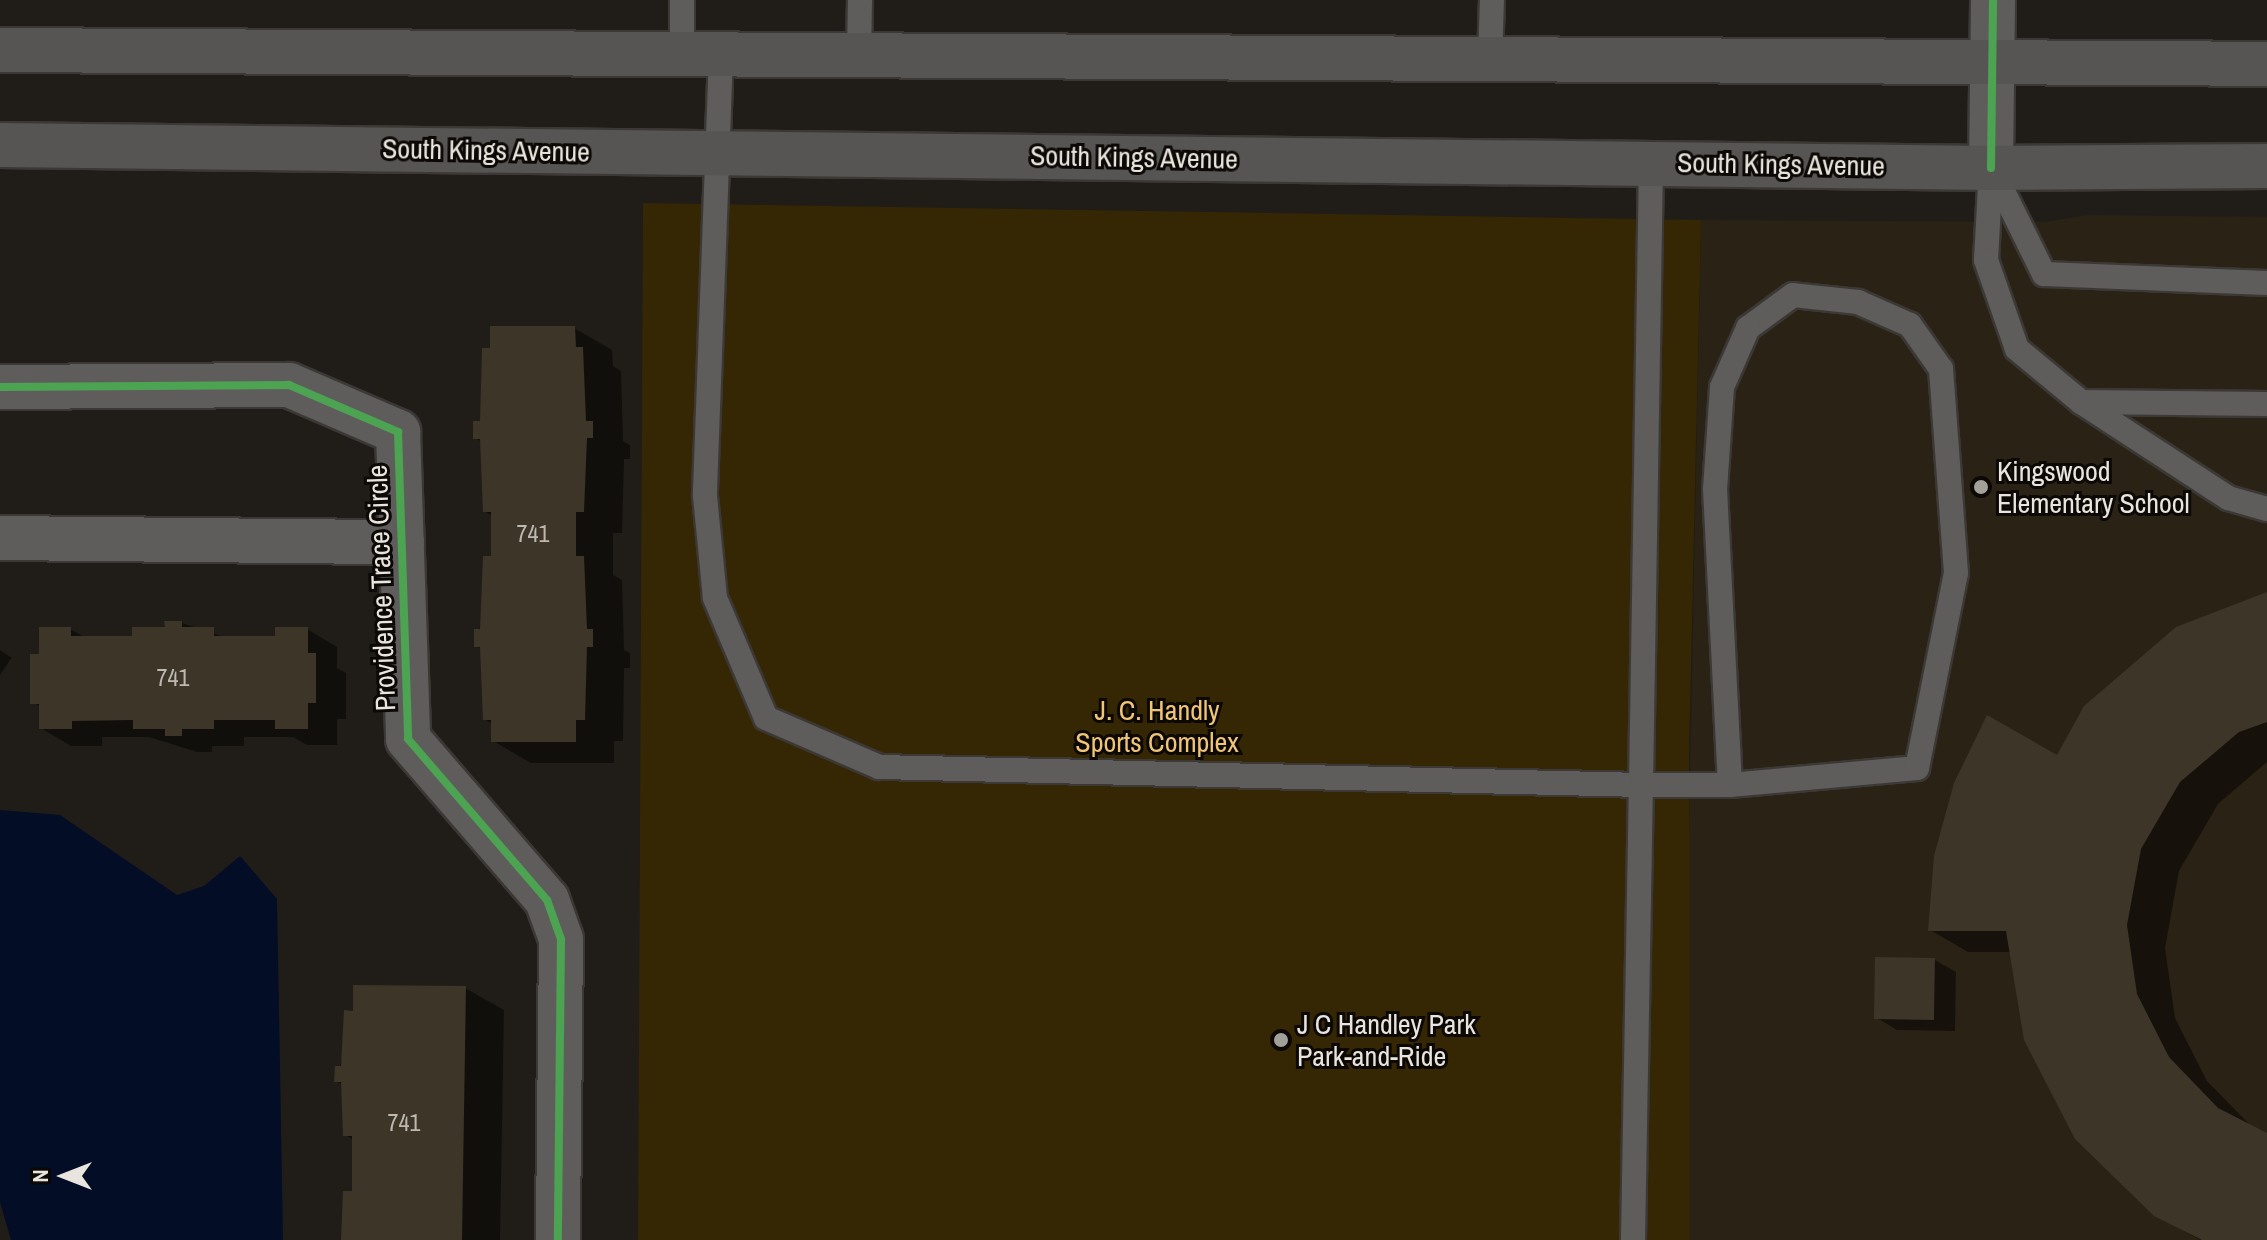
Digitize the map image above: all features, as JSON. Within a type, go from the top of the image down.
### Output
[{"type":"main road","points":[[0,50],[2267,64]]},
{"type":"main road","name":"South Kings Avenue","points":[[0,145],[1991,168],[2267,166]]},
{"type":"street","points":[[1991,168],[1993,0]]},
{"type":"street","name":"Providence Trace Circle","points":[[0,387],[289,385],[398,432],[408,739],[547,900],[561,939],[558,1240]]},
{"type":"street","points":[[0,538],[402,542]]},
{"type":"lane","points":[[682,0],[701,54],[717,152],[705,496],[715,598],[766,718],[879,767],[1641,785],[1730,785],[1917,768],[1956,573],[1941,369],[1910,325],[1858,302],[1793,295],[1748,328],[1722,387],[1715,489],[1730,785]]},
{"type":"lane","points":[[859,56],[860,0]]},
{"type":"lane","points":[[1490,59],[1492,0]]},
{"type":"lane","points":[[1633,1240],[1651,162]]},
{"type":"lane","points":[[1991,168],[2044,274],[2267,283]]},
{"type":"lane","points":[[1991,168],[1986,260],[2017,349],[2081,402],[2228,498],[2267,509]]},
{"type":"lane","points":[[2081,402],[2267,404]]},
{"type":"shaded area","name":"Kingswood Elementary School","points":[[2088,215],[2267,217],[2267,1240],[1681,1240],[1701,220],[2046,222]]},
{"type":"green space","name":"J. C. Handly Sports Complex","points":[[643,203],[1701,220],[1689,753],[1689,1240],[638,1240]]},
{"type":"water","points":[[0,810],[60,815],[177,895],[204,886],[240,856],[277,899],[283,1240],[11,1240],[0,1202]]},
{"type":"building","points":[[490,326],[575,326],[576,347],[583,347],[586,421],[593,421],[593,438],[587,438],[584,512],[576,512],[576,556],[584,556],[587,629],[593,629],[593,647],[587,647],[585,720],[576,720],[576,742],[491,742],[491,720],[483,720],[480,647],[474,647],[474,629],[480,629],[483,556],[491,556],[491,512],[483,512],[480,439],[473,439],[473,421],[480,421],[482,348],[490,348]]},
{"type":"building","points":[[2267,592],[2267,722],[2239,732],[2180,782],[2141,849],[2127,925],[2137,994],[2169,1057],[2218,1108],[2267,1133],[2267,1240],[2202,1240],[2154,1216],[2075,1139],[2024,1040],[2006,931],[1928,931],[1934,856],[1954,783],[1987,715],[2057,755],[2084,706],[2176,627]]},
{"type":"building","points":[[164,621],[182,621],[182,627],[214,627],[214,636],[275,636],[275,627],[308,627],[308,653],[316,653],[316,703],[308,703],[308,729],[275,729],[275,720],[214,720],[214,729],[182,729],[182,736],[165,736],[165,729],[133,729],[133,720],[72,721],[72,729],[39,729],[39,704],[30,704],[30,654],[39,654],[39,627],[71,627],[71,636],[132,636],[132,627],[165,627]]},
{"type":"building","points":[[1875,957],[1935,958],[1934,1020],[1874,1019]]},
{"type":"building","points":[[353,985],[466,986],[462,1240],[341,1240],[343,1191],[352,1191],[352,1136],[343,1136],[341,1082],[334,1082],[335,1066],[341,1066],[344,1010],[353,1011]]},
{"type":"cycle path","points":[[1991,168],[1993,0]]},
{"type":"cycle path","points":[[0,387],[289,385],[398,432],[408,739],[547,900],[561,939],[558,1240]]},
{"type":"place","name":"Kingswood Elementary School","points":[[1981,487]]},
{"type":"place","name":"J C Handley Park Park-and-Ride","points":[[1281,1040]]}]
